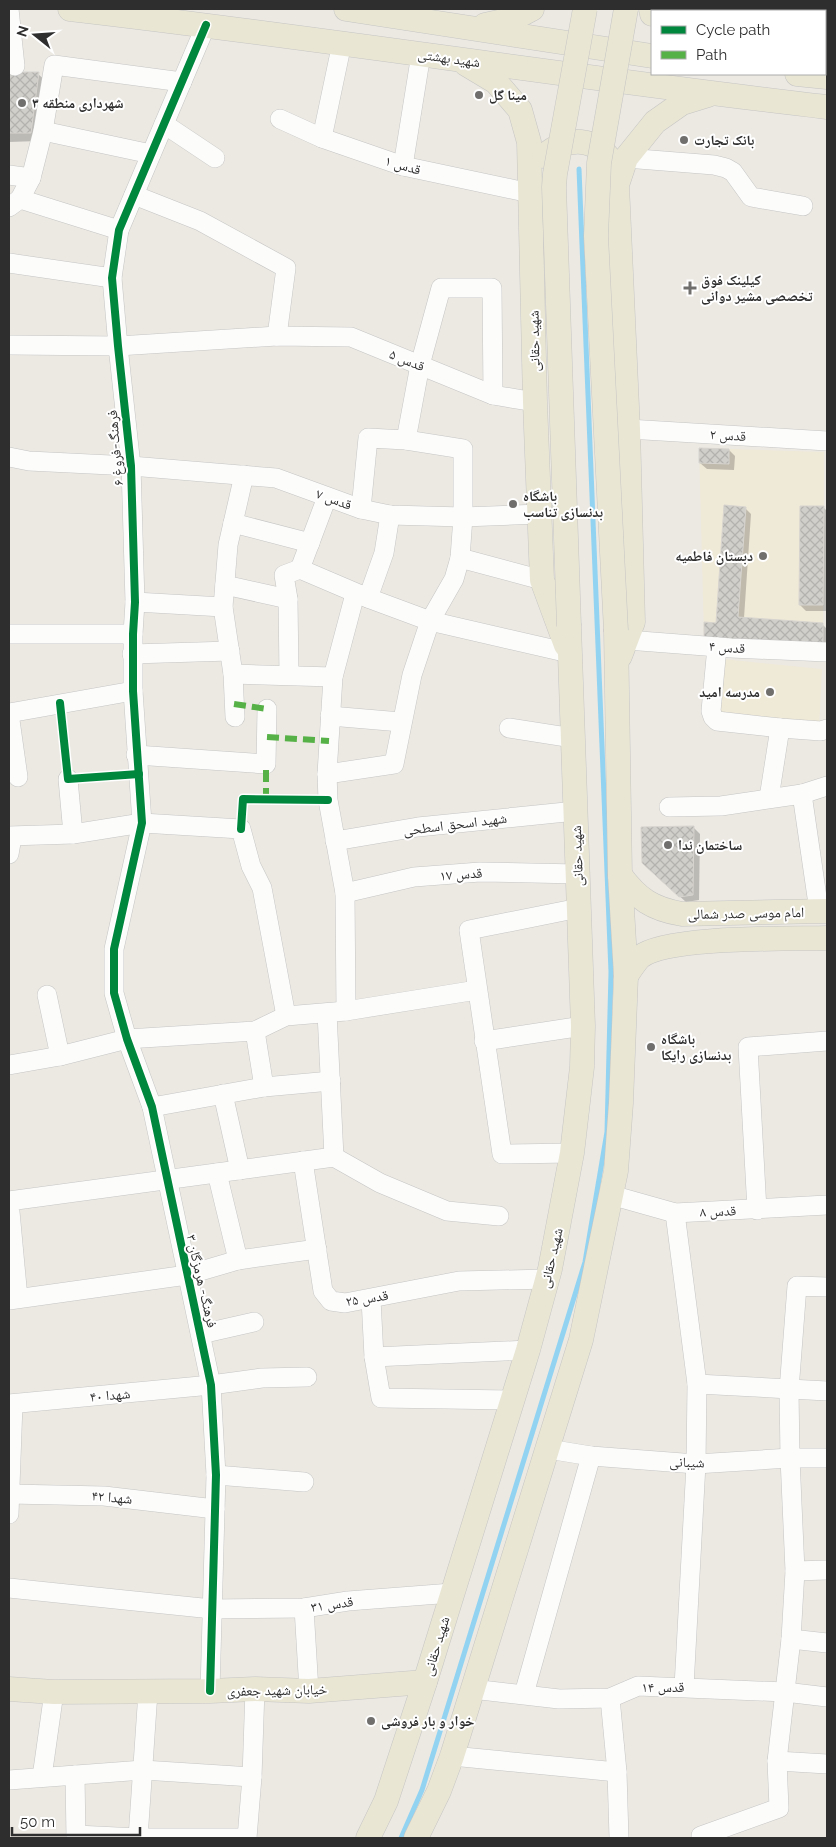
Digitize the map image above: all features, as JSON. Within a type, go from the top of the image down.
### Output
[{"type":"main road","name":"شهید بهشتی","points":[[70,9],[118,12],[712,94],[827,107]]},
{"type":"main road","points":[[346,9],[651,56]]},
{"type":"main road","points":[[468,28],[499,15],[513,19],[532,9]]},
{"type":"main road","name":"شهید حقانی","points":[[368,1838],[386,1801],[528,1350],[560,1222],[572,1153],[582,1067],[583,1026],[554,187],[556,165],[585,9]]},
{"type":"main road","points":[[416,1838],[439,1791],[452,1756],[581,1340],[616,1171],[626,976],[620,875],[617,662],[621,635],[596,236],[596,204],[599,163],[626,9]]},
{"type":"main road","name":"شهید حقانی","points":[[455,58],[496,82],[520,110],[529,142],[535,402],[542,580],[569,652]]},
{"type":"main road","points":[[807,75],[827,77]]},
{"type":"main road","points":[[617,185],[626,158],[655,122],[682,103],[712,94]]},
{"type":"main road","points":[[530,184],[545,155],[560,145],[570,142],[590,144],[608,156],[616,175],[628,429],[633,622],[621,635]]},
{"type":"main road","name":"امام موسی صدر شمالی","points":[[620,875],[633,892],[648,904],[664,911],[682,914],[823,911]]},
{"type":"main road","points":[[682,914],[676,926],[676,935],[683,945]]},
{"type":"main road","name":"امام موسی صدر شمالی","points":[[626,976],[640,958],[655,950],[708,941],[827,938]]},
{"type":"main road","name":"خیابان شهید جعفری","points":[[9,1689],[54,1692],[255,1689],[310,1691],[425,1682]]},
{"type":"street","points":[[9,9],[15,66]]},
{"type":"street","name":"فرهنگ-فروغ ۶","points":[[129,886],[142,823],[133,691],[132,634],[135,602],[131,466],[112,278],[118,230],[206,25]]},
{"type":"street","points":[[322,138],[342,43]]},
{"type":"street","points":[[403,166],[421,54]]},
{"type":"street","points":[[118,230],[14,203],[31,178],[44,131],[54,65],[182,82]]},
{"type":"street","name":"قدس ۱","points":[[280,119],[322,138],[403,166],[530,184]]},
{"type":"street","points":[[164,124],[216,158]]},
{"type":"street","points":[[44,131],[151,154]]},
{"type":"street","points":[[626,158],[714,165],[726,168],[732,172],[751,197],[803,206]]},
{"type":"street","points":[[9,175],[31,178]]},
{"type":"street","points":[[134,195],[200,221],[286,268],[277,336]]},
{"type":"street","points":[[9,263],[112,278]]},
{"type":"street","points":[[406,440],[420,365],[441,288],[492,288],[493,395]]},
{"type":"street","name":"قدس ۵","points":[[9,346],[118,346],[277,336],[351,337],[493,395],[535,402]]},
{"type":"street","name":"قدس ۲","points":[[628,429],[827,441]]},
{"type":"street","points":[[327,774],[394,764],[412,675],[430,621],[454,580],[460,558],[463,517],[462,448],[406,440],[368,438],[361,510]]},
{"type":"street","points":[[9,457],[30,461],[131,466]]},
{"type":"street","name":"قدس ۷","points":[[131,466],[276,478],[361,510],[390,515],[463,517],[539,514]]},
{"type":"street","points":[[234,717],[233,674],[223,607],[228,545],[244,475]]},
{"type":"street","points":[[300,569],[327,497]]},
{"type":"street","points":[[346,1011],[345,893],[328,800],[327,774],[333,677],[361,596],[384,553],[390,515]]},
{"type":"street","points":[[234,523],[310,543]]},
{"type":"street","points":[[460,558],[542,580]]},
{"type":"street","points":[[289,675],[288,599],[284,575],[300,569],[361,596],[430,621],[569,652]]},
{"type":"street","points":[[225,585],[288,599]]},
{"type":"street","points":[[135,602],[223,607]]},
{"type":"street","points":[[9,634],[132,634]]},
{"type":"street","name":"قدس ۴","points":[[621,635],[717,647],[827,652]]},
{"type":"street","points":[[717,647],[711,710],[713,717],[718,721],[780,728],[821,731],[827,729]]},
{"type":"street","points":[[132,654],[230,651]]},
{"type":"street","points":[[233,674],[333,677]]},
{"type":"street","points":[[18,777],[9,713],[133,691]]},
{"type":"street","points":[[136,754],[266,764],[267,709]]},
{"type":"street","points":[[330,716],[401,722]]},
{"type":"street","points":[[509,728],[573,738]]},
{"type":"street","points":[[769,798],[780,728]]},
{"type":"street","points":[[68,779],[73,834]]},
{"type":"street","points":[[669,807],[721,806],[802,794],[827,786]]},
{"type":"street","points":[[802,794],[823,911]]},
{"type":"street","name":"شهید اسحق اسطحی","points":[[336,841],[418,828],[576,811]]},
{"type":"street","points":[[10,842],[142,823],[241,829],[251,866],[262,888],[286,1016]]},
{"type":"street","name":"قدس ۱۷","points":[[345,893],[424,877],[480,872],[578,874]]},
{"type":"street","name":"فرهنگ- هرمزگان ۳","points":[[129,886],[114,949],[114,993],[127,1039],[152,1107],[211,1385],[216,1475],[210,1691]]},
{"type":"street","points":[[572,1153],[502,1154],[469,930],[579,908]]},
{"type":"street","points":[[9,1065],[60,1056],[127,1039],[255,1031],[286,1016],[346,1011],[477,990]]},
{"type":"street","points":[[47,995],[60,1056]]},
{"type":"street","points":[[327,1013],[334,1157]]},
{"type":"street","points":[[484,1041],[583,1026]]},
{"type":"street","points":[[255,1031],[264,1087]]},
{"type":"street","points":[[757,1210],[748,1047],[827,1041]]},
{"type":"street","points":[[152,1107],[264,1087],[331,1081]]},
{"type":"street","points":[[222,1094],[240,1170]]},
{"type":"street","points":[[317,1249],[238,1260],[187,1275],[14,1299],[9,1201],[334,1157],[380,1183],[447,1211],[499,1216]]},
{"type":"street","name":"قدس ۲۵","points":[[303,1161],[323,1291],[331,1301],[345,1303],[371,1299],[458,1281],[547,1278]]},
{"type":"street","points":[[217,1173],[238,1260]]},
{"type":"street","name":"قدس ۸","points":[[610,1195],[675,1213],[827,1205]]},
{"type":"street","points":[[675,1213],[697,1384],[696,1464],[684,1687]]},
{"type":"street","points":[[701,1838],[701,1836],[780,1808],[777,1761],[791,1639],[795,1571],[789,1390],[797,1286],[827,1287]]},
{"type":"street","points":[[371,1299],[374,1357],[381,1398],[512,1400]]},
{"type":"street","points":[[201,1334],[254,1322]]},
{"type":"street","points":[[374,1357],[528,1350]]},
{"type":"street","name":"شهدا ۴۰","points":[[11,1404],[211,1385],[262,1378],[307,1377]]},
{"type":"street","points":[[697,1384],[827,1391]]},
{"type":"street","points":[[9,1514],[11,1404]]},
{"type":"street","name":"شیبانی","points":[[548,1449],[591,1456],[696,1464],[790,1458],[827,1458]]},
{"type":"street","points":[[524,1694],[591,1456]]},
{"type":"street","points":[[216,1475],[304,1482]]},
{"type":"street","name":"شهدا ۴۲","points":[[10,1494],[104,1496],[215,1509]]},
{"type":"street","points":[[795,1571],[827,1570]]},
{"type":"street","name":"قدس ۳۱","points":[[9,1588],[212,1609],[304,1608],[348,1601],[452,1593]]},
{"type":"street","points":[[304,1608],[310,1691]]},
{"type":"street","points":[[791,1639],[827,1643]]},
{"type":"street","name":"قدس ۱۴","points":[[472,1689],[559,1699],[610,1698],[638,1686],[785,1692],[827,1697]]},
{"type":"street","points":[[75,1775],[76,1836],[247,1838],[252,1777],[255,1689]]},
{"type":"street","points":[[42,1777],[54,1692]]},
{"type":"street","points":[[138,1838],[148,1692]]},
{"type":"street","points":[[610,1698],[617,1772],[619,1838]]},
{"type":"street","points":[[452,1756],[617,1772]]},
{"type":"street","points":[[777,1761],[827,1764]]},
{"type":"street","points":[[9,1780],[143,1770],[252,1777]]},
{"type":"shaded area","name":"دبستان فاطمیه","points":[[699,448],[824,452],[823,646],[704,637]]},
{"type":"shaded area","name":"مدرسه امید","points":[[723,659],[822,669],[819,729],[716,715]]},
{"type":"building","name":"شهرداری منطقه ۳","points":[[9,72],[39,72],[31,133],[9,133]]},
{"type":"building","points":[[699,448],[729,449],[729,464],[699,463]]},
{"type":"building","points":[[724,505],[746,507],[738,617],[823,623],[823,646],[704,637],[704,622],[716,623]]},
{"type":"building","points":[[800,506],[824,506],[823,605],[799,605]]},
{"type":"building","name":"ساختمان ندا","points":[[694,826],[693,895],[679,897],[642,863],[641,827]]},
{"type":"waterway","points":[[401,1838],[422,1790],[585,1262],[607,1132],[611,972],[579,169]]},
{"type":"marked path","points":[[234,704],[267,709]]},
{"type":"marked path","points":[[267,737],[329,741]]},
{"type":"marked path","points":[[266,764],[266,800]]},
{"type":"cycle path","points":[[206,25],[119,230],[112,278],[131,466],[135,602],[133,691],[142,823],[114,949],[114,993],[127,1039],[152,1107],[211,1385],[216,1475],[210,1691]]},
{"type":"cycle path","points":[[60,703],[68,779],[139,774]]},
{"type":"cycle path","points":[[241,829],[243,799],[328,800]]},
{"type":"place","name":"مینا گل","points":[[479,95]]},
{"type":"place","name":"شهرداری منطقه ۳","points":[[22,103]]},
{"type":"place","name":"بانک تجارت","points":[[684,140]]},
{"type":"place","name":"کیلینک فوق تخصصی مشیر دوانی","points":[[690,288]]},
{"type":"place","name":"باشگاه بدنسازی تناسب","points":[[513,504]]},
{"type":"place","name":"دبستان فاطمیه","points":[[763,556]]},
{"type":"place","name":"مدرسه امید","points":[[770,692]]},
{"type":"place","name":"ساختمان ندا","points":[[668,845]]},
{"type":"place","name":"باشگاه بدنسازی رایکا","points":[[651,1047]]},
{"type":"place","name":"خوار و بار فروشی","points":[[371,1721]]}]
